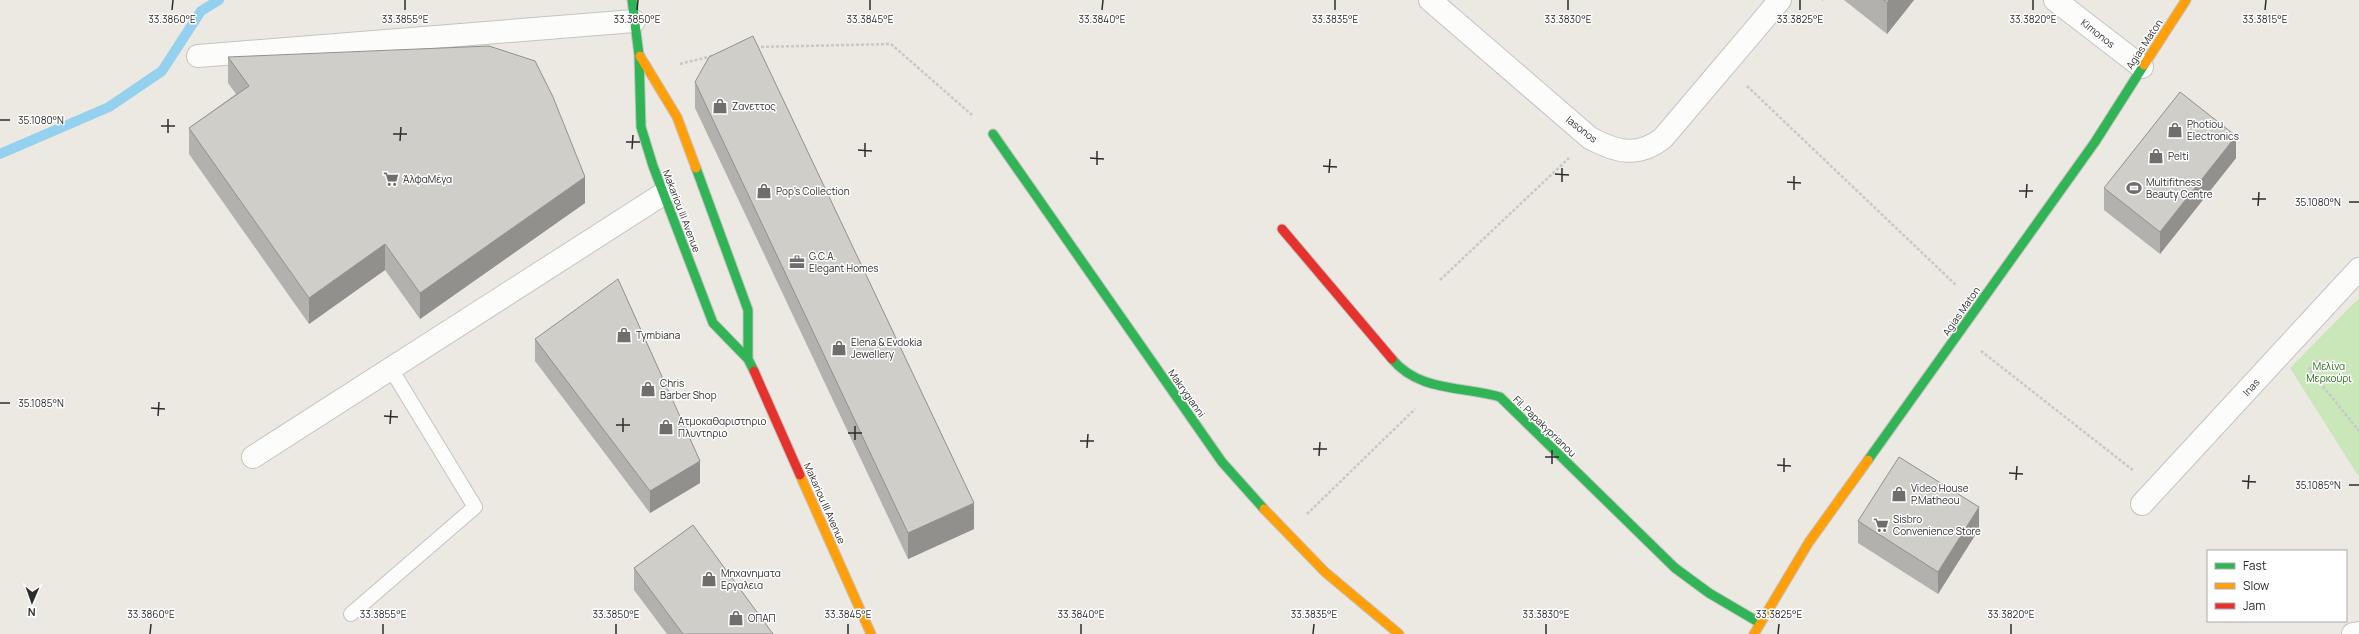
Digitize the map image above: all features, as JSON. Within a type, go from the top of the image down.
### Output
[{"type":"street","name":"Iasonos","points":[[1430,0],[1590,138],[1608,148],[1621,151],[1636,151],[1652,147],[1663,138],[1780,0]]},
{"type":"street","name":"Kimonos","points":[[2055,0],[2142,67]]},
{"type":"street","name":"Agias Maton","points":[[1754,634],[1809,542],[2095,142],[2186,0]]},
{"type":"street","name":"Makariou III Avenue","points":[[633,11],[640,55],[641,127],[664,194],[713,323],[748,359],[871,634]]},
{"type":"street","points":[[198,56],[633,11]]},
{"type":"street","name":"Makariou III Avenue","points":[[640,55],[677,116],[748,310],[748,359]]},
{"type":"street","name":"Makrygianni","points":[[993,134],[1222,462],[1286,534],[1325,572],[1399,634]]},
{"type":"street","points":[[253,457],[664,194]]},
{"type":"street","name":"Fil. Papakyprianou","points":[[1282,229],[1398,367],[1416,378],[1439,386],[1487,393],[1500,397],[1675,568],[1709,594],[1760,623]]},
{"type":"street","name":"Inas","points":[[2150,496],[2359,269]]},
{"type":"street","points":[[2353,634],[2359,633]]},
{"type":"lane","points":[[351,614],[475,507],[391,369]]},
{"type":"path","points":[[752,47],[891,44],[993,134]]},
{"type":"path","points":[[649,71],[715,56]]},
{"type":"path","points":[[1725,65],[1978,306]]},
{"type":"path","points":[[1440,280],[1590,138]]},
{"type":"path","points":[[1959,333],[2150,496]]},
{"type":"path","points":[[2319,358],[2309,369],[2359,431]]},
{"type":"path","points":[[1286,534],[1439,386]]},
{"type":"green space","name":"Μελίνα Μερκούρι","points":[[2359,298],[2359,477],[2290,368]]},
{"type":"building","points":[[753,36],[974,503],[908,533],[695,82],[709,57]]},
{"type":"building","name":"ΆλφαΜέγα","points":[[489,46],[535,61],[553,97],[585,177],[420,293],[385,244],[309,298],[189,128],[249,86],[228,57]]},
{"type":"building","points":[[2180,92],[2236,136],[2160,232],[2104,188]]},
{"type":"building","points":[[618,279],[700,461],[650,491],[535,339]]},
{"type":"building","points":[[1899,457],[1979,507],[1938,572],[1858,521]]},
{"type":"building","points":[[693,525],[773,634],[683,634],[634,568]]},
{"type":"waterway","points":[[0,154],[109,107],[162,71],[201,11],[219,0]]},
{"type":"traffic: fast","points":[[632,0],[639,55],[641,127],[653,166],[713,323],[748,359],[754,371]]},
{"type":"traffic: fast","points":[[1868,460],[2095,142],[2144,65]]},
{"type":"traffic: fast","points":[[993,134],[1222,462],[1264,509]]},
{"type":"traffic: fast","points":[[696,168],[748,310],[748,359]]},
{"type":"traffic: fast","points":[[1392,359],[1403,370],[1428,383],[1500,397],[1675,568],[1709,593],[1760,623]]},
{"type":"traffic: slow","points":[[2144,65],[2186,0]]},
{"type":"traffic: slow","points":[[640,56],[677,117],[696,168]]},
{"type":"traffic: slow","points":[[1754,634],[1809,542],[1868,460]]},
{"type":"traffic: slow","points":[[800,475],[871,634]]},
{"type":"traffic: slow","points":[[1264,509],[1325,572],[1399,634]]},
{"type":"traffic: jam","points":[[1282,229],[1392,359]]},
{"type":"traffic: jam","points":[[754,371],[800,475]]},
{"type":"place","name":"Ζανεττος","points":[[720,106]]},
{"type":"place","name":"Photiou Electronics","points":[[2175,130]]},
{"type":"place","name":"Pelti","points":[[2156,156]]},
{"type":"place","name":"ΆλφαΜέγα","points":[[391,179]]},
{"type":"place","name":"Multifitness Beauty Centre","points":[[2134,188]]},
{"type":"place","name":"Pop's Collection","points":[[764,191]]},
{"type":"place","name":"G.C.A. Elegant Homes","points":[[797,262]]},
{"type":"place","name":"Tymbiana","points":[[624,335]]},
{"type":"place","name":"Elena & Evdokia Jewellery","points":[[839,348]]},
{"type":"place","name":"Chris Barber Shop","points":[[648,389]]},
{"type":"place","name":"Ατμοκαθαριστηριο Πλυντηριο","points":[[666,427]]},
{"type":"place","name":"Video House P.Matheou","points":[[1899,494]]},
{"type":"place","name":"Sisbro Convenience Store","points":[[1881,525]]},
{"type":"place","name":"Μηχανηματα Εργαλεια","points":[[709,579]]},
{"type":"place","name":"ΟΠΑΠ","points":[[736,618]]}]
